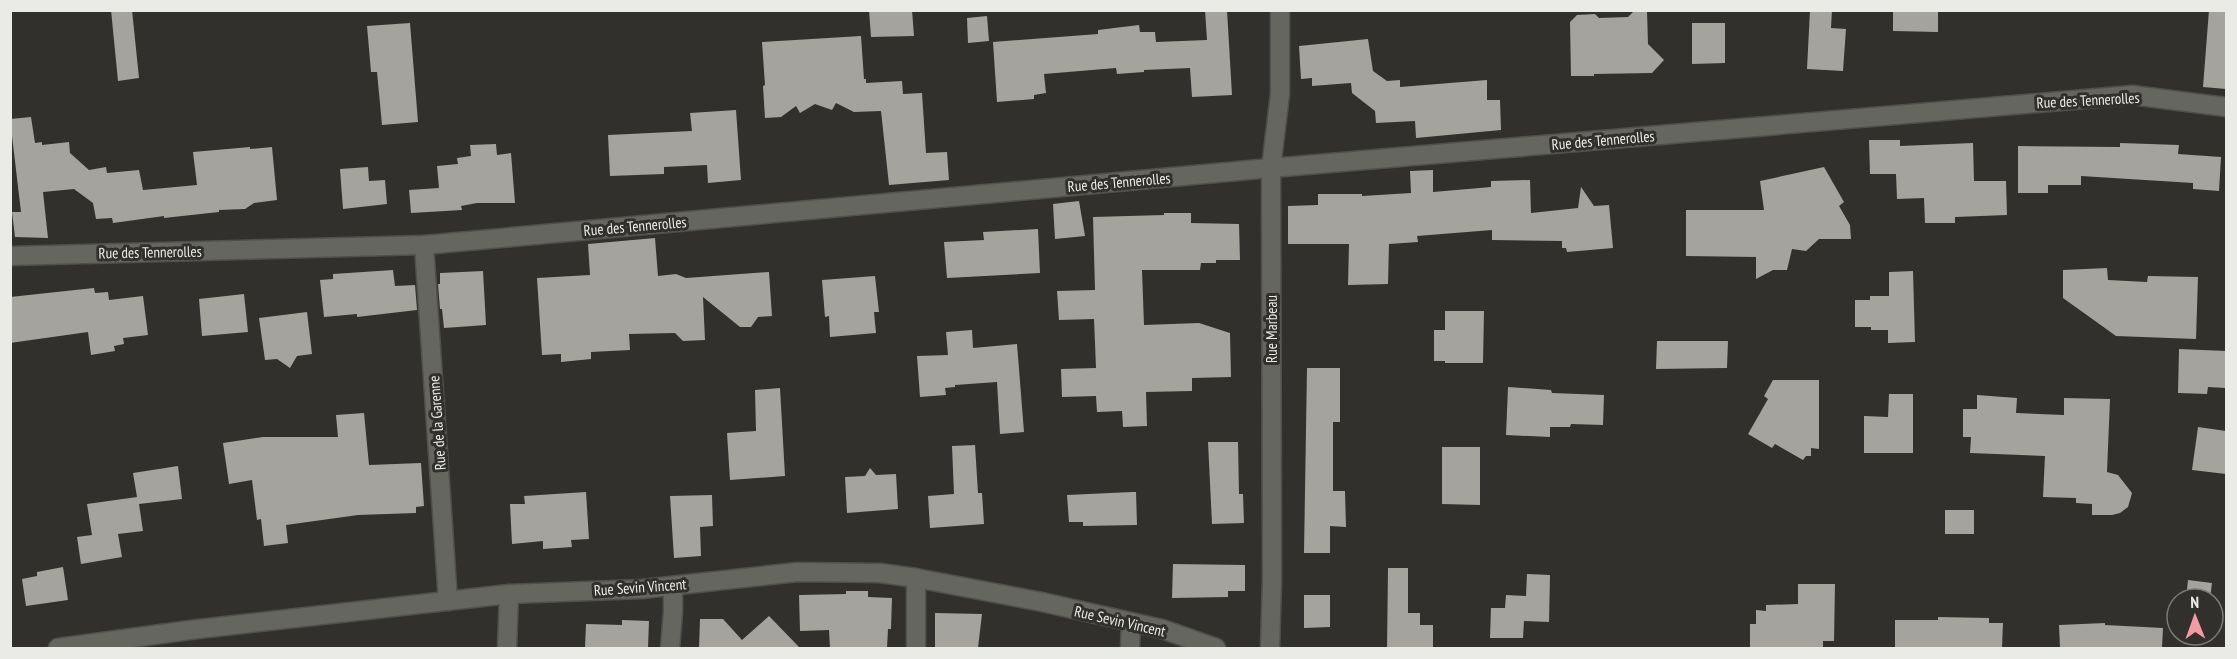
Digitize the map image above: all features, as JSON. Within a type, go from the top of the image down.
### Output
[{"type":"street","name":"Rue Marbeau","points":[[1270,648],[1272,580],[1271,168],[1280,94],[1280,10]]},
{"type":"street","name":"Rue des Tennerolles","points":[[10,255],[424,245],[1271,168],[2132,95],[2226,107]]},
{"type":"street","name":"Rue de la Garenne","points":[[424,245],[448,601]]},
{"type":"street","name":"Rue Sevin Vincent","points":[[58,648],[83,647],[190,630],[509,594],[642,589],[798,572],[880,573],[916,578],[1162,629],[1216,648]]},
{"type":"street","points":[[916,578],[916,648]]},
{"type":"street","points":[[670,648],[673,586]]},
{"type":"street","points":[[507,648],[509,594]]},
{"type":"street","points":[[1130,648],[1131,622]]},
{"type":"building","points":[[111,10],[132,10],[139,78],[118,81]]},
{"type":"building","points":[[869,10],[912,10],[914,36],[871,37]]},
{"type":"building","points":[[1205,10],[1227,10],[1232,95],[1192,97],[1190,68],[1117,74],[1116,68],[1044,74],[1046,93],[1034,95],[1034,99],[997,102],[993,42],[1098,34],[1098,30],[1139,25],[1140,32],[1155,32],[1156,42],[1207,40]]},
{"type":"building","points":[[1635,10],[1647,10],[1648,44],[1664,60],[1652,73],[1571,76],[1570,22],[1577,15],[1595,14],[1599,18],[1628,17]]},
{"type":"building","points":[[1810,10],[1832,10],[1831,28],[1846,29],[1843,71],[1807,69]]},
{"type":"building","points":[[1893,10],[1938,10],[1938,32],[1893,31]]},
{"type":"building","points":[[2209,10],[2226,10],[2226,89],[2203,87]]},
{"type":"building","points":[[987,16],[989,41],[968,43],[967,18]]},
{"type":"building","points":[[410,23],[418,122],[382,125],[377,72],[371,72],[367,26]]},
{"type":"building","points":[[1692,23],[1725,23],[1725,63],[1692,64]]},
{"type":"building","points":[[861,36],[866,83],[902,81],[903,94],[922,93],[926,153],[947,152],[949,180],[889,185],[881,111],[854,112],[836,103],[832,110],[815,104],[800,113],[796,106],[781,117],[765,118],[762,42]]},
{"type":"building","points":[[1368,39],[1373,71],[1387,81],[1400,80],[1400,87],[1487,80],[1487,100],[1500,100],[1501,130],[1416,138],[1415,121],[1376,123],[1375,111],[1352,93],[1351,83],[1312,86],[1312,78],[1301,79],[1299,46]]},
{"type":"building","points":[[736,110],[741,180],[708,183],[707,165],[664,167],[664,174],[610,176],[608,135],[692,131],[690,113]]},
{"type":"building","points":[[31,117],[35,143],[42,142],[42,145],[69,142],[70,153],[89,170],[106,167],[107,173],[139,170],[143,190],[197,185],[193,152],[272,147],[277,200],[254,203],[245,209],[113,223],[112,218],[96,219],[93,203],[74,189],[43,192],[48,238],[15,237],[12,212],[21,212],[10,119]]},
{"type":"building","points":[[1869,140],[1900,140],[1900,146],[1973,143],[1974,181],[2006,181],[2007,215],[1955,217],[1955,223],[1925,223],[1924,198],[1897,199],[1896,174],[1870,174]]},
{"type":"building","points":[[2120,143],[2179,145],[2178,154],[2221,157],[2219,191],[2193,189],[2193,183],[2081,176],[2081,185],[2048,185],[2048,193],[2018,193],[2018,146],[2120,147]]},
{"type":"building","points":[[496,144],[497,155],[511,153],[515,203],[477,203],[461,206],[462,210],[411,213],[409,190],[439,188],[437,166],[458,164],[457,158],[471,156],[470,145]]},
{"type":"building","points":[[368,167],[369,181],[385,180],[387,204],[343,209],[340,169]]},
{"type":"building","points":[[1824,167],[1844,202],[1839,206],[1850,225],[1851,239],[1819,239],[1806,251],[1792,249],[1787,270],[1773,270],[1756,279],[1756,257],[1686,256],[1686,210],[1764,210],[1760,181]]},
{"type":"building","points":[[1433,170],[1433,192],[1491,187],[1491,181],[1530,180],[1531,213],[1578,208],[1581,187],[1594,206],[1609,205],[1613,248],[1567,252],[1566,248],[1562,248],[1562,241],[1492,240],[1492,230],[1417,236],[1418,242],[1389,244],[1388,284],[1348,285],[1349,244],[1288,244],[1288,206],[1318,205],[1318,194],[1362,194],[1362,196],[1411,193],[1410,171]]},
{"type":"building","points":[[1079,201],[1085,236],[1055,239],[1053,204]]},
{"type":"building","points":[[1164,213],[1191,213],[1191,223],[1239,224],[1240,260],[1216,260],[1216,263],[1201,263],[1200,270],[1142,270],[1144,325],[1199,323],[1230,333],[1231,377],[1192,378],[1192,391],[1146,392],[1147,426],[1123,427],[1122,411],[1097,412],[1096,396],[1062,397],[1061,369],[1096,368],[1094,319],[1059,320],[1057,291],[1095,290],[1093,217],[1164,215]]},
{"type":"building","points":[[1038,229],[1040,273],[947,278],[944,242],[984,240],[983,232]]},
{"type":"building","points":[[655,238],[658,276],[676,274],[686,278],[769,272],[772,316],[758,317],[751,327],[740,327],[703,297],[705,340],[683,341],[675,333],[629,334],[630,350],[591,352],[591,359],[561,362],[561,354],[542,355],[537,278],[590,275],[588,244]]},
{"type":"building","points":[[2107,268],[2108,280],[2147,282],[2148,276],[2198,277],[2196,339],[2116,336],[2063,298],[2063,270]]},
{"type":"building","points":[[393,270],[395,286],[415,285],[417,310],[357,317],[357,314],[324,317],[320,280],[333,279],[333,274]]},
{"type":"building","points":[[483,271],[486,325],[444,328],[438,284],[440,284],[440,273]]},
{"type":"building","points":[[1913,271],[1915,342],[1888,343],[1888,330],[1855,327],[1855,300],[1870,300],[1870,296],[1889,296],[1889,272]]},
{"type":"building","points":[[875,276],[879,312],[874,312],[876,333],[830,337],[829,316],[825,317],[822,280]]},
{"type":"building","points":[[94,288],[95,293],[108,292],[109,300],[143,296],[148,335],[123,338],[124,344],[114,346],[115,351],[91,355],[88,332],[10,343],[10,297]]},
{"type":"building","points":[[244,294],[248,332],[202,336],[199,299]]},
{"type":"building","points":[[1445,311],[1484,311],[1483,363],[1434,361],[1434,330],[1445,330]]},
{"type":"building","points":[[307,312],[312,354],[297,356],[290,368],[277,359],[265,360],[259,318]]},
{"type":"building","points":[[972,330],[973,348],[1017,344],[1024,432],[1000,434],[997,382],[955,385],[955,387],[945,388],[946,395],[920,397],[917,356],[948,355],[946,332]]},
{"type":"building","points":[[1657,341],[1728,341],[1727,368],[1656,369]]},
{"type":"building","points":[[2179,349],[2226,351],[2226,388],[2208,387],[2207,394],[2178,393]]},
{"type":"building","points":[[1307,368],[1340,368],[1340,422],[1333,422],[1333,491],[1345,491],[1346,527],[1330,526],[1330,553],[1304,553]]},
{"type":"building","points":[[1773,380],[1819,380],[1819,449],[1811,448],[1811,456],[1806,456],[1803,460],[1775,444],[1772,448],[1748,434],[1768,399],[1764,396]]},
{"type":"building","points":[[1508,387],[1551,390],[1552,393],[1604,395],[1603,425],[1571,424],[1570,427],[1550,427],[1550,437],[1506,435]]},
{"type":"building","points":[[780,388],[785,476],[730,480],[727,433],[756,431],[755,390]]},
{"type":"building","points":[[1889,394],[1913,394],[1913,453],[1864,453],[1864,416],[1888,417]]},
{"type":"building","points":[[1977,395],[2017,398],[2016,413],[2064,415],[2064,398],[2110,399],[2107,472],[2118,475],[2132,493],[2128,507],[2112,515],[2092,515],[2092,504],[2076,503],[2076,498],[2043,497],[2045,456],[1970,453],[1971,437],[1963,437],[1963,409],[1977,409]]},
{"type":"building","points":[[364,413],[369,465],[421,463],[424,506],[416,507],[416,513],[358,515],[286,525],[288,543],[264,546],[261,519],[257,520],[252,480],[229,484],[223,443],[263,437],[338,437],[336,415]]},
{"type":"building","points":[[2198,427],[2226,431],[2226,474],[2192,470]]},
{"type":"building","points":[[1208,442],[1238,442],[1239,494],[1243,494],[1244,523],[1212,524]]},
{"type":"building","points":[[975,445],[978,493],[982,493],[984,524],[930,528],[928,496],[954,494],[952,446]]},
{"type":"building","points":[[1442,447],[1480,447],[1480,505],[1442,504]]},
{"type":"building","points":[[178,466],[182,499],[139,504],[143,531],[118,534],[122,557],[81,564],[77,537],[92,535],[87,504],[137,497],[133,473]]},
{"type":"building","points":[[870,468],[876,475],[896,474],[898,509],[847,513],[845,477],[865,476]]},
{"type":"building","points":[[586,492],[589,539],[571,540],[572,547],[543,549],[543,541],[512,544],[510,504],[525,504],[524,496]]},
{"type":"building","points":[[1136,492],[1137,525],[1083,526],[1083,522],[1069,522],[1067,495]]},
{"type":"building","points":[[712,495],[713,526],[700,527],[701,556],[674,558],[670,496]]},
{"type":"building","points":[[1945,510],[1974,510],[1974,534],[1945,534]]},
{"type":"building","points":[[1173,564],[1245,565],[1245,591],[1228,591],[1228,597],[1172,598]]},
{"type":"building","points":[[63,567],[68,600],[26,606],[22,579],[37,576],[37,572]]},
{"type":"building","points":[[1388,568],[1408,568],[1408,613],[1420,613],[1420,625],[1433,625],[1433,648],[1387,648]]},
{"type":"building","points":[[1527,574],[1550,575],[1549,622],[1524,621],[1523,638],[1490,638],[1491,608],[1505,608],[1506,595],[1526,596]]},
{"type":"building","points":[[2188,580],[2212,583],[2212,587],[2187,587]]},
{"type":"building","points":[[1798,584],[1835,584],[1834,641],[1823,641],[1823,648],[1750,648],[1750,624],[1756,624],[1756,610],[1766,611],[1766,605],[1798,604]]},
{"type":"building","points":[[846,591],[868,591],[868,597],[892,598],[891,629],[888,629],[887,648],[830,648],[829,630],[800,631],[799,595],[846,594]]},
{"type":"building","points":[[1304,595],[1330,595],[1330,627],[1304,628]]},
{"type":"building","points":[[935,613],[982,614],[978,648],[935,648]]},
{"type":"building","points":[[769,616],[800,648],[699,648],[700,619],[723,619],[742,640]]},
{"type":"building","points":[[1938,617],[1989,618],[1989,623],[2003,623],[2002,648],[1895,648],[1895,620],[1938,620]]},
{"type":"building","points":[[622,620],[649,621],[648,648],[585,648],[586,624],[622,625]]},
{"type":"building","points":[[2105,623],[2105,625],[2163,628],[2162,648],[2060,648],[2059,625]]}]
